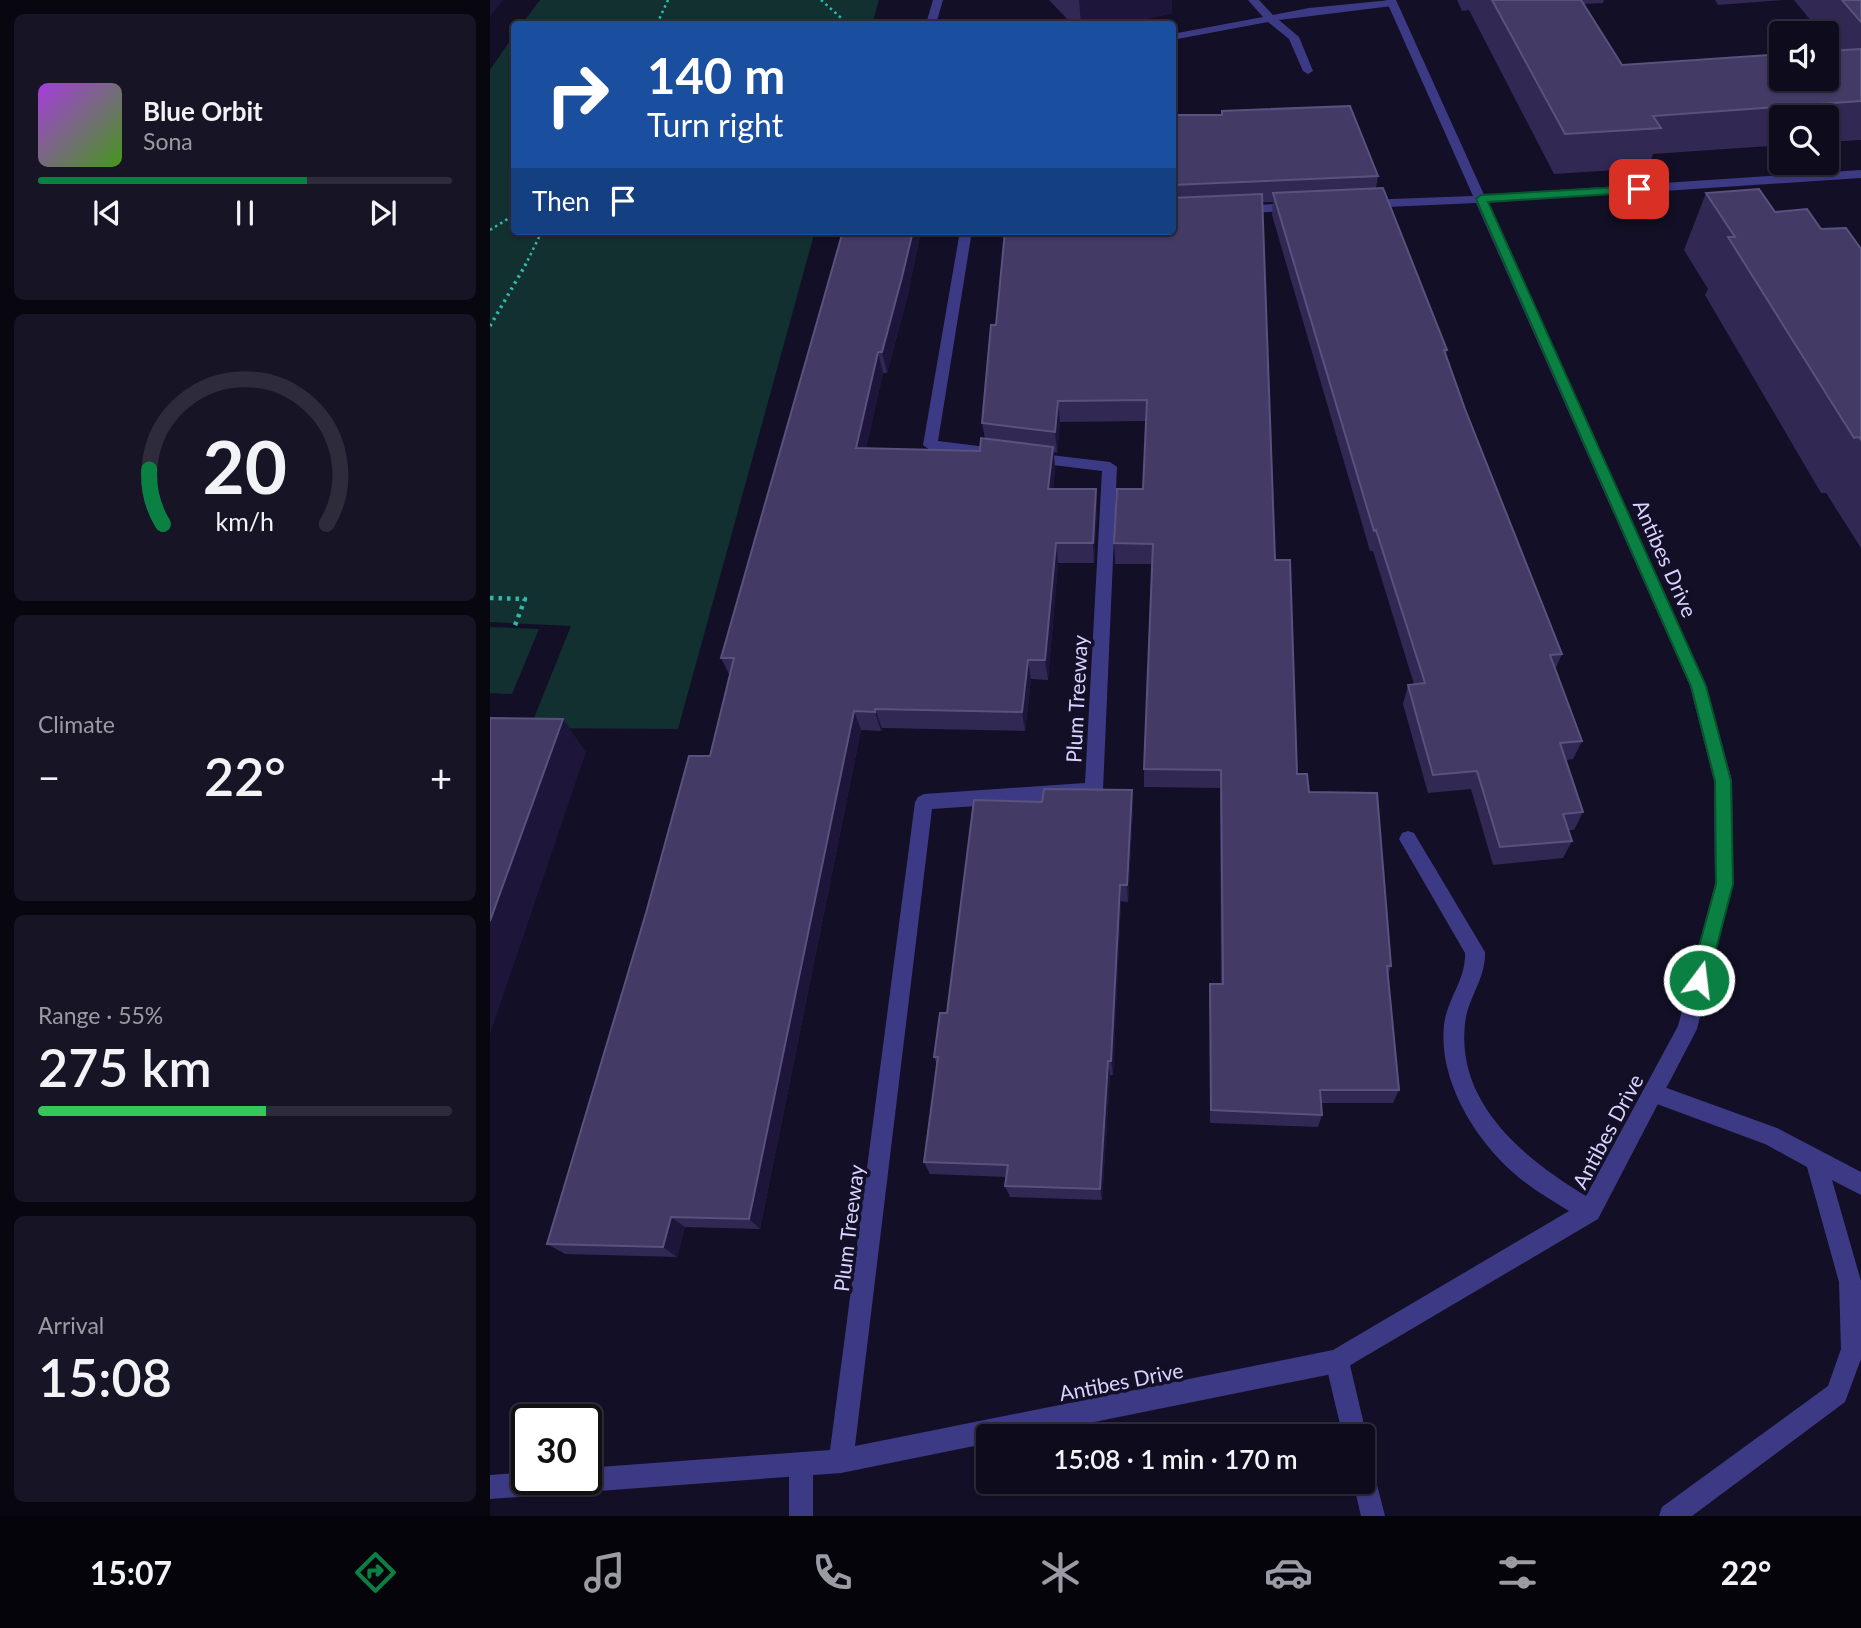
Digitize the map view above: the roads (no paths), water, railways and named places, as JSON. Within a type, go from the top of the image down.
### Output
[{"type":"street","points":[[932,21],[938,0]]},
{"type":"street","points":[[1253,0],[1272,20],[1294,37],[1308,71]]},
{"type":"street","points":[[1176,36],[1309,11],[1392,2]]},
{"type":"street","name":"Antibes Drive","points":[[490,1487],[841,1461],[1337,1361],[1590,1211],[1687,1028],[1724,884],[1723,781],[1698,686],[1392,2]]},
{"type":"street","points":[[1346,205],[1481,199],[1861,174]]},
{"type":"street","points":[[1226,211],[1306,207]]},
{"type":"street","name":"Plum Treeway","points":[[841,1461],[924,802],[1094,790],[1110,467],[930,445],[965,235]]},
{"type":"street","points":[[1408,839],[1475,952],[1477,965],[1454,1027],[1460,1079],[1471,1104],[1516,1162],[1590,1211]]},
{"type":"street","points":[[1653,1093],[1770,1135],[1861,1184]]},
{"type":"street","points":[[1671,1516],[1837,1394],[1853,1349],[1850,1282],[1816,1160]]},
{"type":"street","points":[[1337,1361],[1352,1424]]},
{"type":"street","points":[[801,1464],[801,1516]]},
{"type":"street","points":[[1368,1494],[1373,1516]]}]
